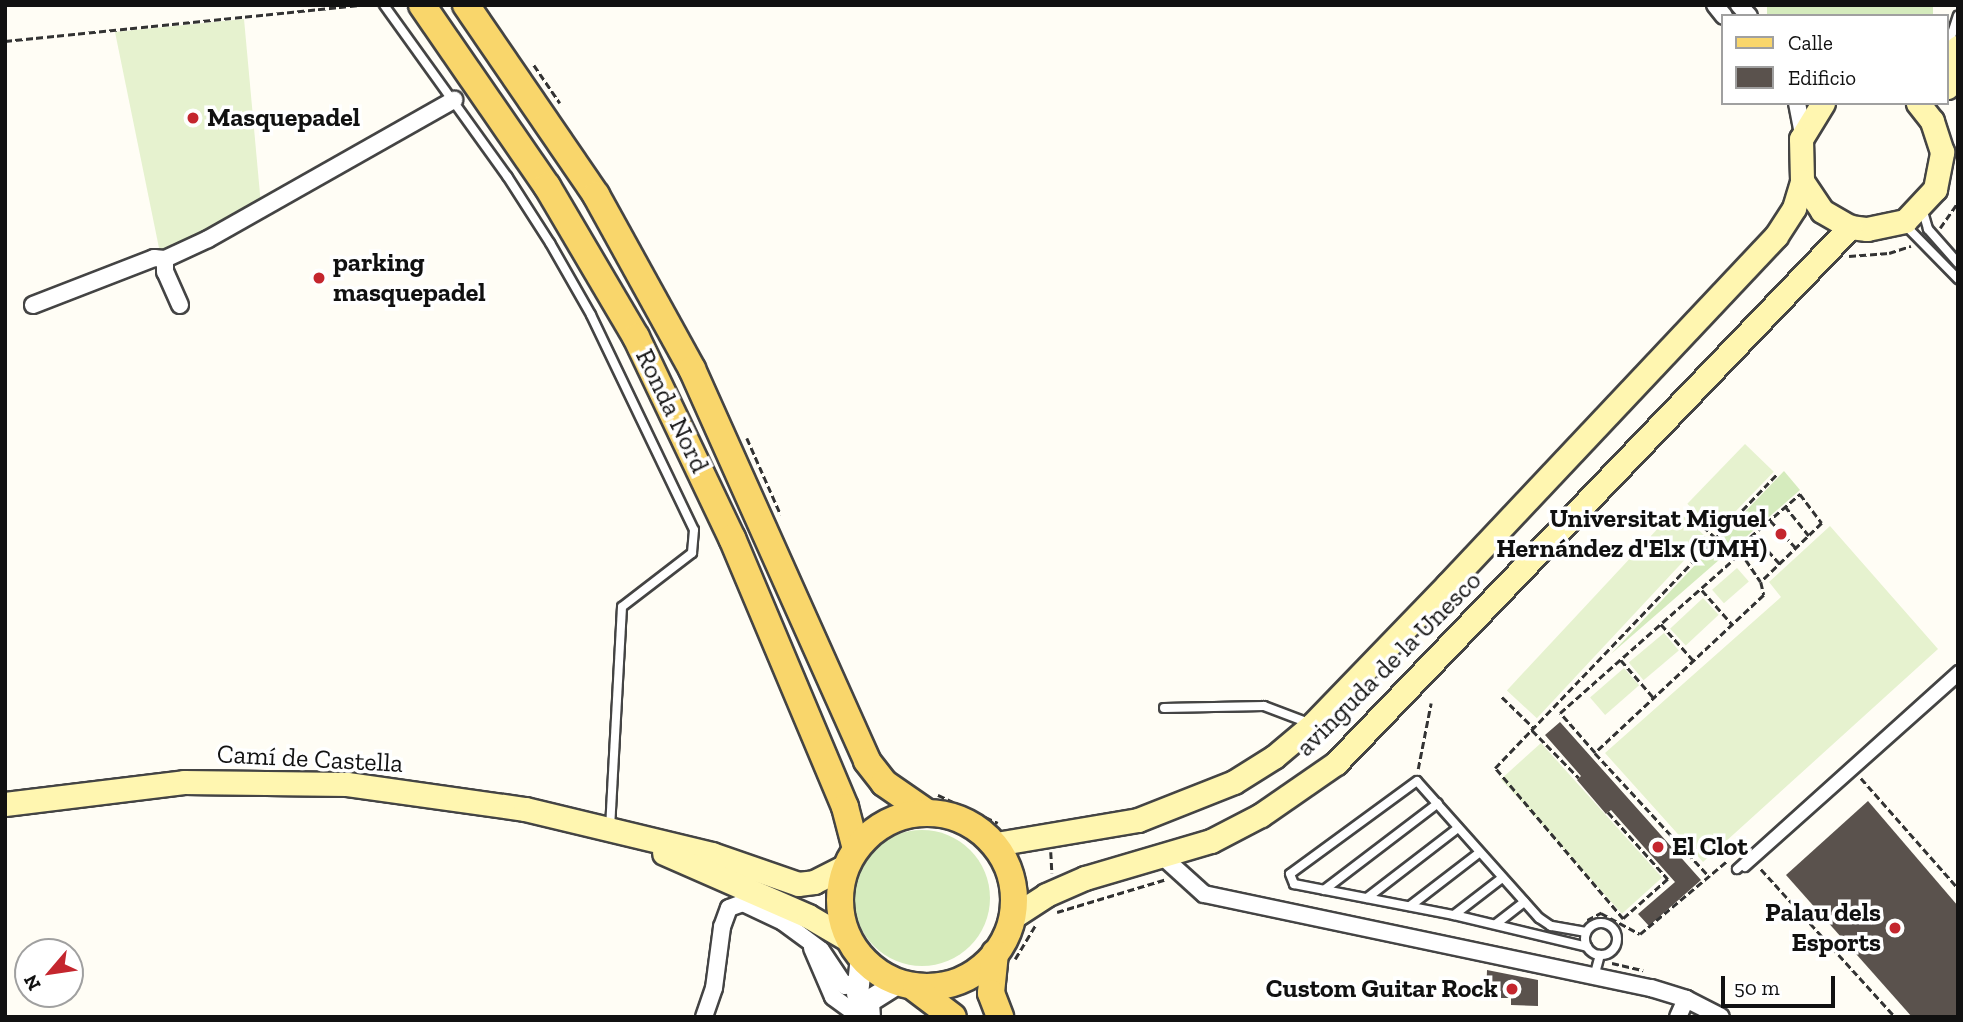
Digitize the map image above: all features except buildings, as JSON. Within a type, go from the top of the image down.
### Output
[{"type":"main road","name":"Ronda Nord","points":[[422,5],[547,186],[636,337],[732,538],[845,807],[851,858]]},
{"type":"main road","name":"Ronda Nord","points":[[466,5],[596,195],[686,357],[747,484],[867,761],[884,783],[926,812]]},
{"type":"main road","points":[[1822,105],[1803,133],[1798,153],[1802,181],[1822,211],[1850,227],[1867,229],[1899,223],[1922,208],[1941,171],[1938,134],[1927,107]]},
{"type":"main road","name":"avinguda de la Unesco","points":[[996,845],[1138,820],[1187,803],[1234,782],[1312,725],[1781,231],[1802,181]]},
{"type":"main road","name":"avinguda de la Unesco","points":[[1027,918],[1046,895],[1085,878],[1164,869],[1261,816],[1336,763],[1850,227]]},
{"type":"main road","name":"Camí de Castella","points":[[5,804],[184,782],[276,781],[420,794],[525,809],[712,854],[798,884],[814,882],[851,858]]},
{"type":"main road","points":[[953,1017],[907,986],[856,959],[838,891],[851,858],[890,822],[926,812],[953,817],[996,845],[1027,918],[1004,960],[991,993],[1000,1017]]},
{"type":"main road","name":"Camí de Castella","points":[[610,828],[808,916],[856,959]]},
{"type":"main road","points":[[907,986],[961,980],[1004,960]]},
{"type":"street","points":[[33,305],[154,258],[165,259],[219,233],[454,100]]},
{"type":"street","points":[[1797,105],[1803,133]]},
{"type":"street","points":[[165,259],[165,272],[180,305]]},
{"type":"street","points":[[1164,869],[1204,894],[1237,903],[1594,977],[1686,999],[1721,1017]]},
{"type":"street","points":[[704,1017],[729,908],[743,903],[783,922],[828,956],[845,986],[856,959]]},
{"type":"street","points":[[807,941],[833,997],[865,1017]]},
{"type":"street","points":[[856,959],[859,1007],[865,1017]]},
{"type":"street","points":[[865,1017],[869,1001],[907,986]]},
{"type":"street","points":[[1678,1017],[1686,999]]},
{"type":"lane","points":[[384,5],[514,187],[591,315],[694,530],[692,553],[622,607],[610,828]]},
{"type":"lane","points":[[1949,44],[1958,16]]},
{"type":"lane","points":[[1922,208],[1928,229],[1958,262]]},
{"type":"lane","points":[[1899,223],[1912,229],[1958,279]]},
{"type":"lane","points":[[1958,670],[1740,869],[1958,677]]},
{"type":"lane","points":[[1164,708],[1264,706],[1312,725]]},
{"type":"lane","points":[[1594,977],[1600,955],[1613,949],[1615,931],[1597,923],[1586,932],[1551,926],[1524,902],[1417,781],[1407,785],[1290,874],[1294,884],[1496,924],[1587,947],[1600,955]]},
{"type":"lane","points":[[1324,890],[1438,803]]},
{"type":"lane","points":[[1367,898],[1458,828]]},
{"type":"lane","points":[[1410,906],[1480,852]]},
{"type":"lane","points":[[1454,915],[1502,878]]},
{"type":"lane","points":[[1496,924],[1524,902]]},
{"type":"lane","points":[[1586,932],[1587,947]]},
{"type":"path","points":[[5,41],[357,5]]},
{"type":"path","points":[[1958,226],[1958,243]]},
{"type":"path","points":[[1608,812],[1668,879],[1623,919],[1497,776],[1495,768],[1777,474]]},
{"type":"path","points":[[1710,877],[1560,713],[1701,589],[1736,557],[1754,534],[1800,494],[1822,523],[1761,582]]},
{"type":"path","points":[[1785,506],[1809,536]]},
{"type":"path","points":[[1689,512],[1736,557]]},
{"type":"path","points":[[1770,520],[1796,548]]},
{"type":"path","points":[[1754,534],[1780,564]]},
{"type":"path","points":[[1595,752],[1764,595],[1761,582],[1740,551]]},
{"type":"path","points":[[1701,589],[1732,624]]},
{"type":"path","points":[[1661,624],[1693,660]]},
{"type":"path","points":[[1620,659],[1653,698]]},
{"type":"path","points":[[1502,697],[1579,778]]},
{"type":"path","points":[[1416,776],[1431,703]]},
{"type":"path","points":[[1849,785],[1869,767]]},
{"type":"path","points":[[1859,776],[1958,888]]},
{"type":"path","points":[[1584,921],[1601,913],[1640,934],[1733,856]]},
{"type":"path","points":[[1769,858],[1759,867],[1895,1017]]},
{"type":"path","points":[[1054,908],[1046,914],[1164,869]]},
{"type":"path","points":[[1004,960],[1027,918]]},
{"type":"green space","points":[[1767,5],[1933,5],[1933,14],[1767,14]]},
{"type":"green space","name":"Masquepadel","points":[[244,19],[261,205],[166,252],[159,248],[115,32]]},
{"type":"green space","points":[[1745,444],[1774,472],[1716,531],[1687,504]]},
{"type":"green space","points":[[1784,471],[1800,490],[1731,550],[1719,539]]},
{"type":"green space","points":[[1676,509],[1706,537],[1537,718],[1507,690]]},
{"type":"green space","points":[[1830,526],[1938,649],[1703,862],[1605,753],[1781,597],[1769,582]]},
{"type":"green space","points":[[1715,544],[1727,553],[1611,654]]},
{"type":"green space","points":[[1737,568],[1749,582],[1724,603],[1712,590]]},
{"type":"green space","points":[[1703,598],[1719,615],[1686,646],[1670,629]]},
{"type":"green space","points":[[1664,633],[1679,651],[1644,680],[1629,663]]},
{"type":"green space","points":[[1624,668],[1639,685],[1605,715],[1590,698]]},
{"type":"green space","points":[[1541,743],[1662,878],[1622,914],[1501,779]]},
{"type":"green space","points":[[922,830],[948,835],[970,850],[985,872],[990,898],[985,924],[970,946],[948,961],[922,966],[896,961],[874,946],[859,924],[854,898],[859,872],[874,850],[896,835]]},
{"type":"place","name":"Masquepadel","points":[[193,118]]},
{"type":"place","name":"parking masquepadel","points":[[319,278]]},
{"type":"place","name":"Universitat Miguel Hernández d'Elx (UMH)","points":[[1781,534]]},
{"type":"place","name":"El Clot","points":[[1658,847]]},
{"type":"place","name":"Palau dels Esports","points":[[1895,928]]},
{"type":"place","name":"Custom Guitar Rock","points":[[1512,989]]}]
